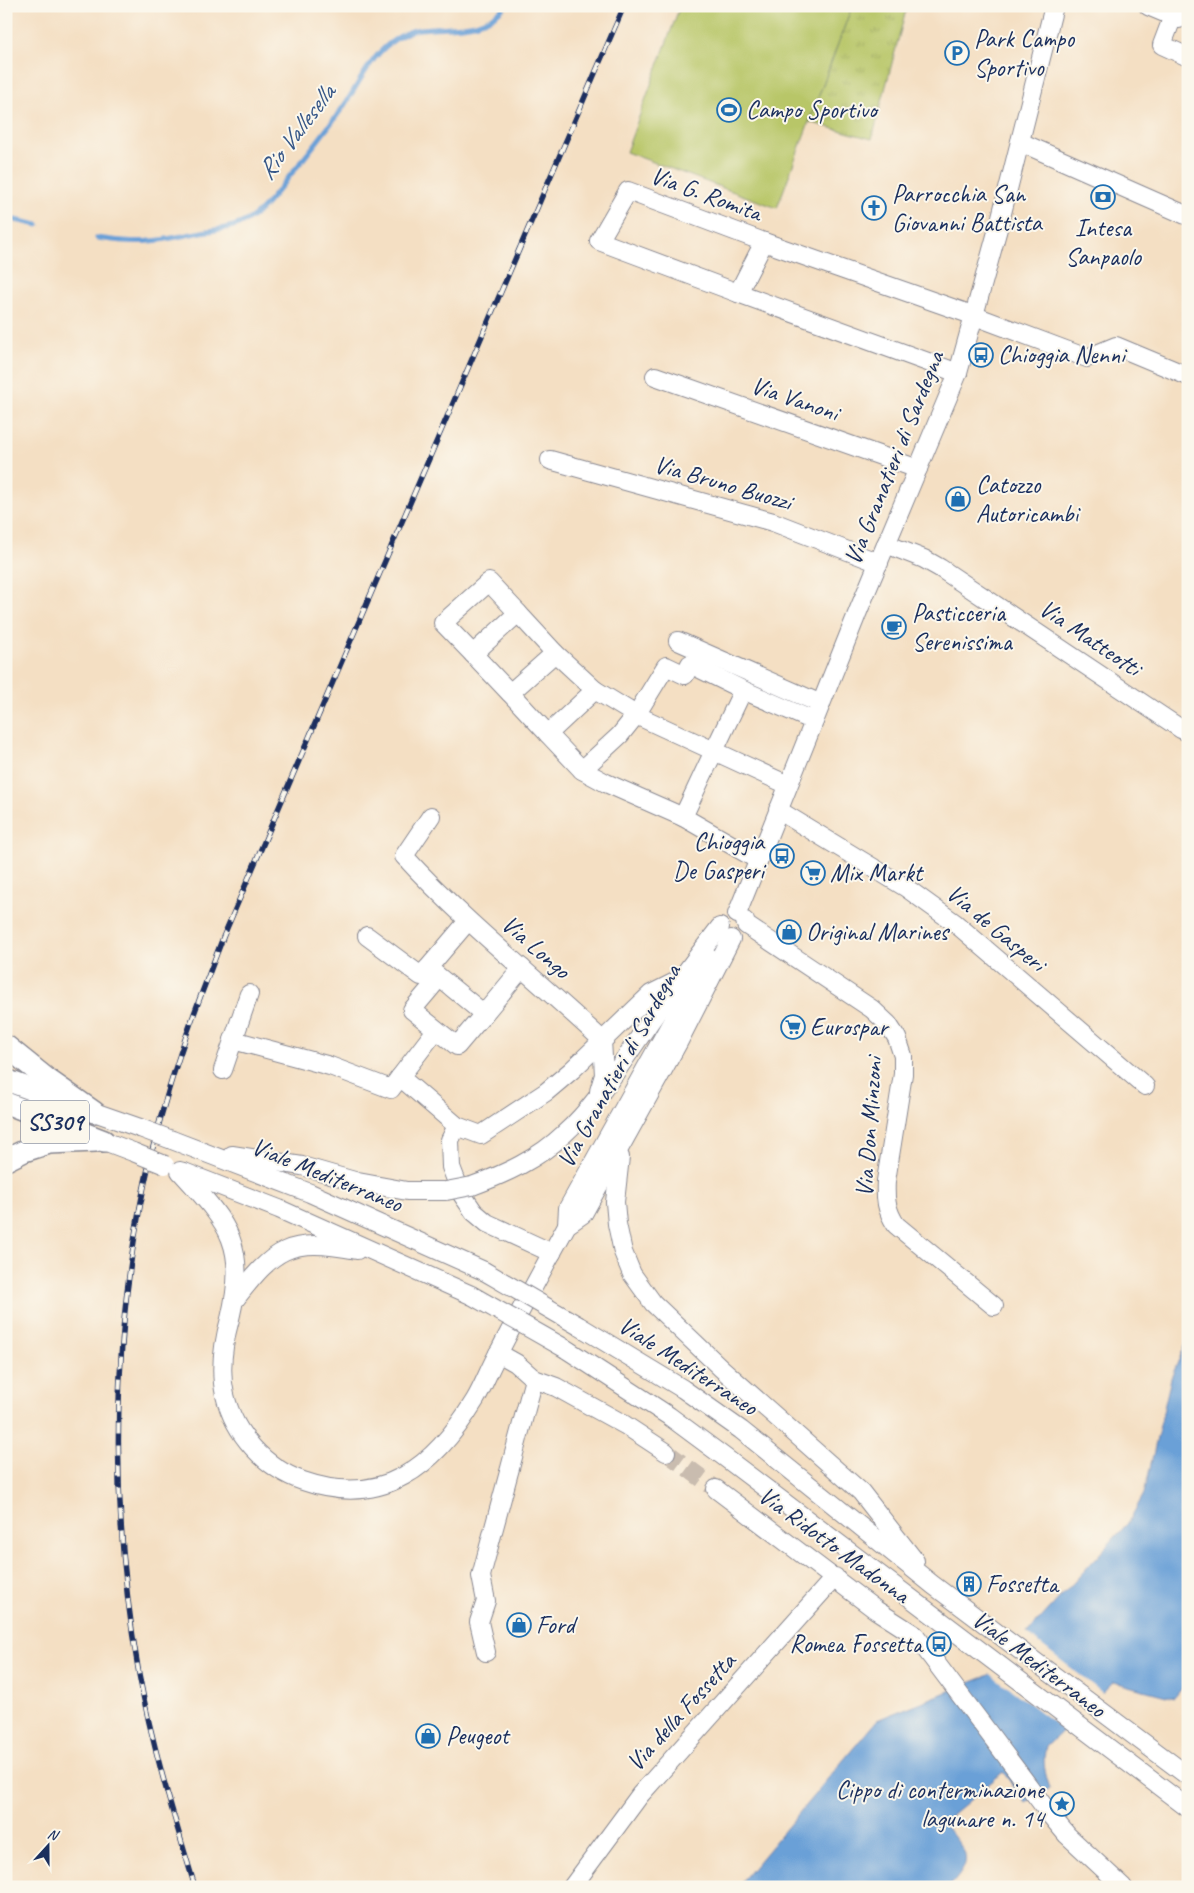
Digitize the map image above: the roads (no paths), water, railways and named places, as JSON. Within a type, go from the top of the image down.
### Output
[{"type":"main road","name":"SS309","points":[[6,1046],[47,1080],[94,1112]]},
{"type":"main road","name":"SS309","points":[[6,1080],[94,1112]]},
{"type":"main road","name":"SS309","points":[[6,1103],[104,1141]]},
{"type":"main road","name":"SS309","points":[[6,1160],[24,1151],[49,1143],[104,1141]]},
{"type":"street","name":"Via Granatieri di Sardegna","points":[[725,933],[736,939],[741,936],[746,926],[741,917],[758,860],[878,563],[958,373],[975,316],[1054,6]]},
{"type":"street","points":[[1148,6],[1178,11],[1162,45],[1188,57]]},
{"type":"street","points":[[1020,142],[1188,216]]},
{"type":"street","name":"Via G. Romita","points":[[958,373],[599,242],[628,191],[1087,358],[1116,346],[1188,376]]},
{"type":"street","name":"Via G. Romita","points":[[738,293],[764,242]]},
{"type":"street","name":"Via Vanoni","points":[[655,376],[918,469]]},
{"type":"street","name":"Via Bruno Buozzi","points":[[550,460],[772,522],[878,563]]},
{"type":"street","name":"Via Matteotti","points":[[886,544],[924,559],[940,568],[1188,732]]},
{"type":"street","points":[[758,860],[683,817],[606,783],[582,770],[443,623],[489,582],[555,653],[596,690],[636,715],[788,785]]},
{"type":"street","points":[[474,654],[518,613]]},
{"type":"street","points":[[678,641],[821,704]]},
{"type":"street","points":[[510,693],[555,653]]},
{"type":"street","points":[[582,770],[620,735],[636,715],[666,666],[685,675],[690,664],[814,722]]},
{"type":"street","points":[[548,734],[596,690]]},
{"type":"street","points":[[683,817],[743,690]]},
{"type":"street","name":"Via de Gasperi","points":[[778,810],[905,887],[954,923],[1145,1086]]},
{"type":"street","name":"Via Longo","points":[[431,816],[404,856],[437,892],[468,921],[602,1040]]},
{"type":"street","name":"Via Don Minzoni","points":[[741,917],[746,925],[872,1009],[888,1024],[897,1038],[903,1056],[903,1074],[884,1198],[889,1214],[896,1225],[994,1306]]},
{"type":"street","points":[[468,921],[412,1010],[457,1046],[522,968]]},
{"type":"street","name":"Via Granatieri di Sardegna","points":[[567,1225],[583,1214],[678,1044],[725,933]]},
{"type":"street","name":"Via Granatieri di Sardegna","points":[[234,1301],[223,1346],[221,1373],[225,1396],[234,1420],[254,1448],[276,1467],[296,1478],[324,1488],[348,1490],[369,1488],[393,1482],[414,1470],[436,1452],[450,1436],[476,1399],[498,1353],[567,1225],[568,1208],[647,1063],[725,933]]},
{"type":"street","points":[[197,1150],[302,1166],[358,1182],[407,1190],[446,1191],[472,1186],[505,1174],[535,1157],[564,1135],[597,1100],[679,980],[725,933]]},
{"type":"street","points":[[367,936],[421,976],[434,973]]},
{"type":"street","points":[[434,973],[484,1014]]},
{"type":"street","points":[[400,1077],[457,1126],[481,1135],[546,1092],[572,1070],[651,994],[679,980]]},
{"type":"street","points":[[223,1070],[249,994]]},
{"type":"street","points":[[233,1040],[330,1066],[391,1089],[436,1030]]},
{"type":"street","points":[[597,1100],[604,1075],[602,1040]]},
{"type":"street","name":"Viale Mediterraneo","points":[[94,1112],[310,1193],[484,1270],[683,1388],[741,1430],[934,1585],[1188,1776]]},
{"type":"street","points":[[457,1126],[450,1140],[451,1167],[461,1193],[474,1212],[487,1222],[552,1253]]},
{"type":"street","name":"Viale Mediterraneo","points":[[104,1141],[279,1208],[387,1256],[471,1295],[566,1349],[668,1416],[723,1456],[1188,1808]]},
{"type":"street","points":[[622,1142],[615,1202],[617,1224],[623,1252],[632,1274],[654,1303],[680,1330],[860,1492],[934,1585]]},
{"type":"street","points":[[172,1168],[208,1202],[224,1224],[234,1247],[237,1262],[234,1301]]},
{"type":"street","points":[[234,1301],[257,1271],[284,1250],[300,1246],[327,1244],[387,1256]]},
{"type":"street","points":[[498,1353],[516,1363],[534,1379],[556,1387],[625,1425],[666,1452]]},
{"type":"street","points":[[486,1652],[479,1622],[486,1601],[481,1576],[534,1379]]},
{"type":"street","name":"Via Ridotto Madonna","points":[[716,1489],[835,1577],[876,1610],[906,1628],[921,1643],[1067,1835],[1123,1887]]},
{"type":"street","name":"Via della Fossetta","points":[[572,1887],[640,1795],[835,1577]]},
{"type":"water","points":[[1188,1339],[1188,1681],[1174,1698],[1113,1682],[1046,1747],[1044,1758],[1050,1788],[1026,1803],[1003,1772],[943,1823],[965,1854],[963,1868],[949,1887],[737,1887],[877,1720],[989,1675],[1128,1523],[1144,1494],[1171,1378]]},
{"type":"waterway","name":"Rio Vallesella","points":[[97,238],[143,242],[224,228],[246,221],[263,207],[295,170],[341,110],[369,66],[390,43],[404,34],[416,30],[476,24],[496,14],[505,6]]},
{"type":"waterway","name":"Rio Vallesella","points":[[6,218],[38,225]]},
{"type":"tunnel","points":[[666,1452],[716,1489]]},
{"type":"railway","points":[[195,1887],[164,1781],[144,1701],[128,1602],[121,1528],[118,1455],[120,1381],[125,1308],[135,1235],[149,1163],[181,1052],[224,935],[624,6]]},
{"type":"place","name":"Park Campo Sportivo","points":[[957,53]]},
{"type":"place","name":"Campo Sportivo","points":[[729,110]]},
{"type":"place","name":"Intesa Sanpaolo","points":[[1103,197]]},
{"type":"place","name":"Parrocchia San Giovanni Battista","points":[[874,208]]},
{"type":"place","name":"Chioggia Nenni","points":[[981,355]]},
{"type":"place","name":"Catozzo Autoricambi","points":[[958,499]]},
{"type":"place","name":"Pasticceria Serenissima","points":[[894,627]]},
{"type":"place","name":"Chioggia De Gasperi","points":[[782,856]]},
{"type":"place","name":"Mix Markt","points":[[813,873]]},
{"type":"place","name":"Original Marines","points":[[789,932]]},
{"type":"place","name":"Eurospar","points":[[793,1027]]},
{"type":"place","name":"Fossetta","points":[[969,1584]]},
{"type":"place","name":"Ford","points":[[519,1625]]},
{"type":"place","name":"Romea Fossetta","points":[[939,1644]]},
{"type":"place","name":"Peugeot","points":[[428,1736]]},
{"type":"place","name":"Cippo di conterminazione lagunare n. 14","points":[[1062,1804]]}]
